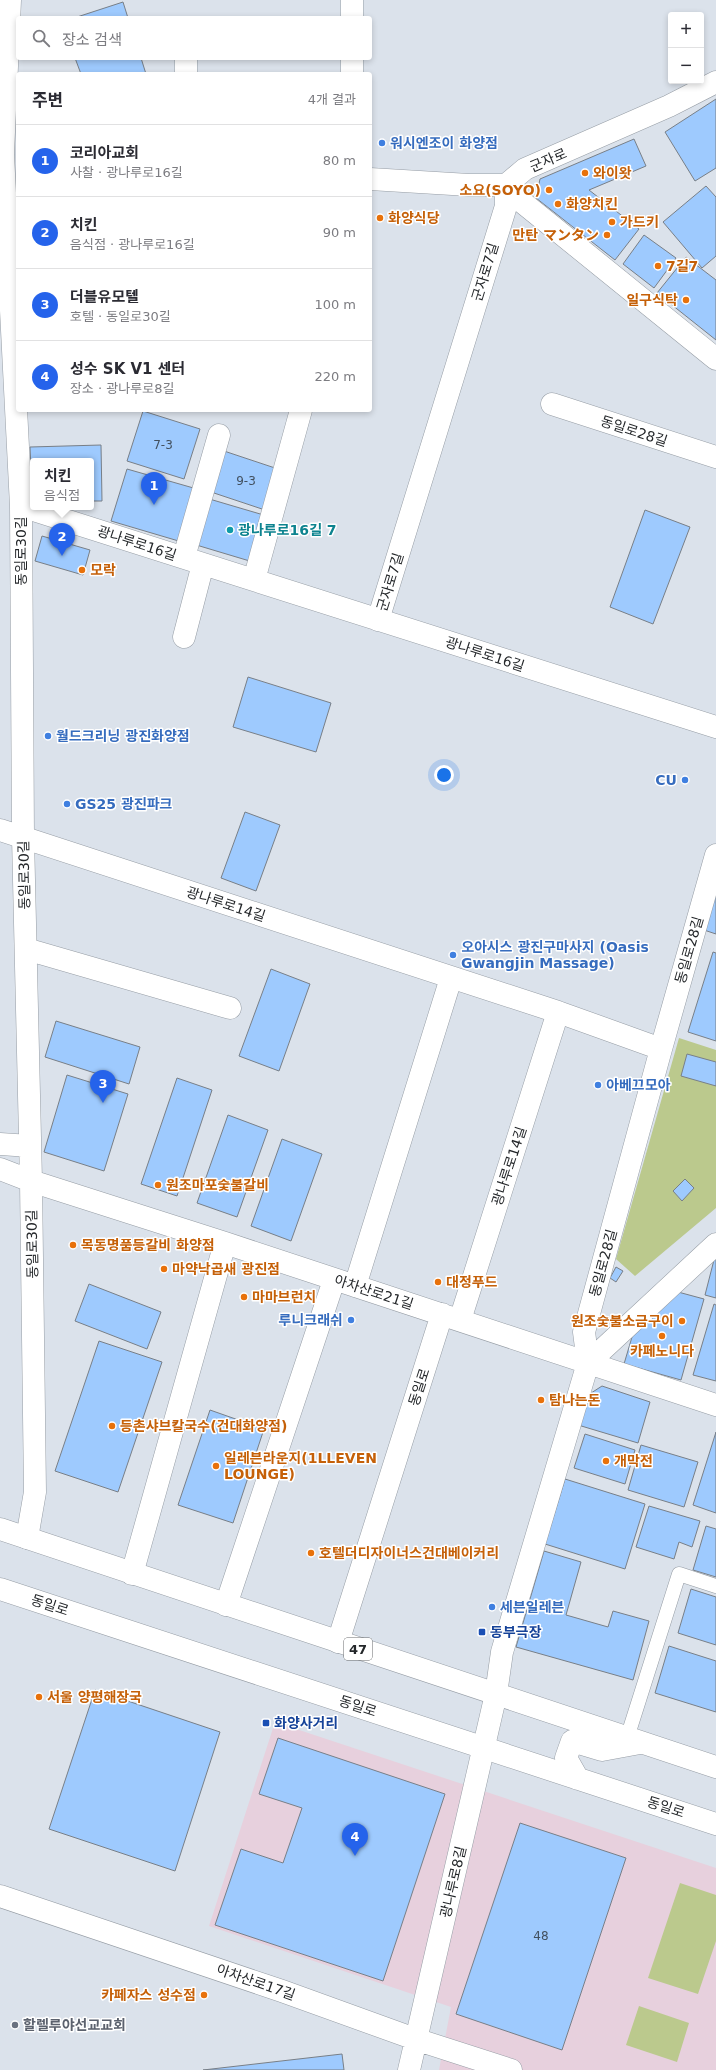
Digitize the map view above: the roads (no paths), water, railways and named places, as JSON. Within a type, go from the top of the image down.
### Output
[{"type":"street","name":"동일로30길","points":[[10,0],[7,154],[16,380]]},
{"type":"street","points":[[186,60],[186,72]]},
{"type":"street","points":[[352,60],[352,72]]},
{"type":"street","name":"군자로","points":[[506,185],[525,169],[642,118],[716,82]]},
{"type":"street","points":[[372,179],[469,185],[506,185],[522,202],[716,359]]},
{"type":"street","name":"군자로7길","points":[[378,620],[506,206],[506,185]]},
{"type":"street","name":"동일로28길","points":[[552,404],[716,457]]},
{"type":"street","name":"동일로30길","points":[[17,412],[21,506],[23,837],[31,1182],[35,1492],[27,1538]]},
{"type":"street","points":[[254,580],[300,412]]},
{"type":"street","name":"광나루로16길","points":[[184,637],[194,561],[219,435]]},
{"type":"street","name":"광나루로16길","points":[[21,506],[30,509]]},
{"type":"street","name":"광나루로16길","points":[[34,510],[716,727]]},
{"type":"street","name":"광나루로14길","points":[[0,830],[558,1012],[661,1049]]},
{"type":"street","name":"동일로28길","points":[[496,1694],[502,1652],[588,1363],[584,1332],[661,1049],[716,855]]},
{"type":"street","points":[[26,949],[230,1008]]},
{"type":"street","points":[[355,1286],[451,978]]},
{"type":"street","name":"광나루로14길","points":[[451,1317],[558,1012]]},
{"type":"street","points":[[0,1144],[30,1146]]},
{"type":"street","name":"아차산로21길","points":[[0,1169],[31,1182],[224,1243],[716,1405]]},
{"type":"street","points":[[132,1574],[224,1243]]},
{"type":"street","points":[[588,1363],[716,1244]]},
{"type":"street","points":[[226,1605],[334,1280]]},
{"type":"street","name":"동일로","points":[[338,1642],[451,1317]]},
{"type":"street","name":"47","points":[[0,1529],[716,1767]]},
{"type":"street","name":"동일로","points":[[0,1589],[716,1824]]},
{"type":"street","name":"광나루로8길","points":[[409,2070],[496,1694]]},
{"type":"street","points":[[578,1779],[566,1758],[572,1741],[602,1750],[634,1740]]},
{"type":"street","name":"아차산로17길","points":[[0,1896],[282,1991],[416,2040],[511,2070]]},
{"type":"lane","points":[[634,1740],[679,1574],[716,1586]]},
{"type":"place","name":"워시엔조이 화양점","points":[[382,143]]},
{"type":"place","name":"와이왓","points":[[585,173]]},
{"type":"place","name":"소요(SOYO)","points":[[549,190]]},
{"type":"place","name":"화양치킨","points":[[558,204]]},
{"type":"place","name":"화양식당","points":[[380,218]]},
{"type":"place","name":"가드키","points":[[612,222]]},
{"type":"place","name":"만탄 マンタン","points":[[607,235]]},
{"type":"place","name":"7길7","points":[[658,266]]},
{"type":"place","name":"일구식탁","points":[[686,300]]},
{"type":"place","name":"코리아교회","points":[[154,505]]},
{"type":"place","name":"광나루로16길 7","points":[[230,530]]},
{"type":"place","name":"치킨","points":[[62,556]]},
{"type":"place","name":"모락","points":[[82,570]]},
{"type":"place","name":"월드크리닝 광진화양점","points":[[48,736]]},
{"type":"place","name":"CU","points":[[685,780]]},
{"type":"place","name":"GS25 광진파크","points":[[67,804]]},
{"type":"place","name":"오아시스 광진구마사지 (Oasis Gwangjin Massage)","points":[[453,955]]},
{"type":"place","name":"아베끄모아","points":[[598,1085]]},
{"type":"place","name":"더블유모텔","points":[[103,1103]]},
{"type":"place","name":"원조마포숯불갈비","points":[[158,1185]]},
{"type":"place","name":"목동명품등갈비 화양점","points":[[73,1245]]},
{"type":"place","name":"마약낙곱새 광진점","points":[[164,1269]]},
{"type":"place","name":"대정푸드","points":[[438,1282]]},
{"type":"place","name":"마마브런치","points":[[244,1297]]},
{"type":"place","name":"루니크래쉬","points":[[351,1320]]},
{"type":"place","name":"원조숯불소금구이","points":[[682,1321]]},
{"type":"place","name":"카페노니다","points":[[662,1336]]},
{"type":"place","name":"탐나는돈","points":[[541,1400]]},
{"type":"place","name":"등촌샤브칼국수(건대화양점)","points":[[112,1426]]},
{"type":"place","name":"개막전","points":[[606,1461]]},
{"type":"place","name":"일레븐라운지(1LLEVEN LOUNGE)","points":[[216,1466]]},
{"type":"place","name":"호텔더디자이너스건대베이커리","points":[[311,1553]]},
{"type":"place","name":"세븐일레븐","points":[[492,1607]]},
{"type":"place","name":"동부극장","points":[[482,1632]]},
{"type":"place","name":"서울 양평해장국","points":[[39,1697]]},
{"type":"place","name":"화양사거리","points":[[266,1723]]},
{"type":"place","name":"성수 SK V1 센터","points":[[355,1856]]},
{"type":"place","name":"카페자스 성수점","points":[[204,1995]]},
{"type":"place","name":"할렐루야선교교회","points":[[15,2025]]}]
